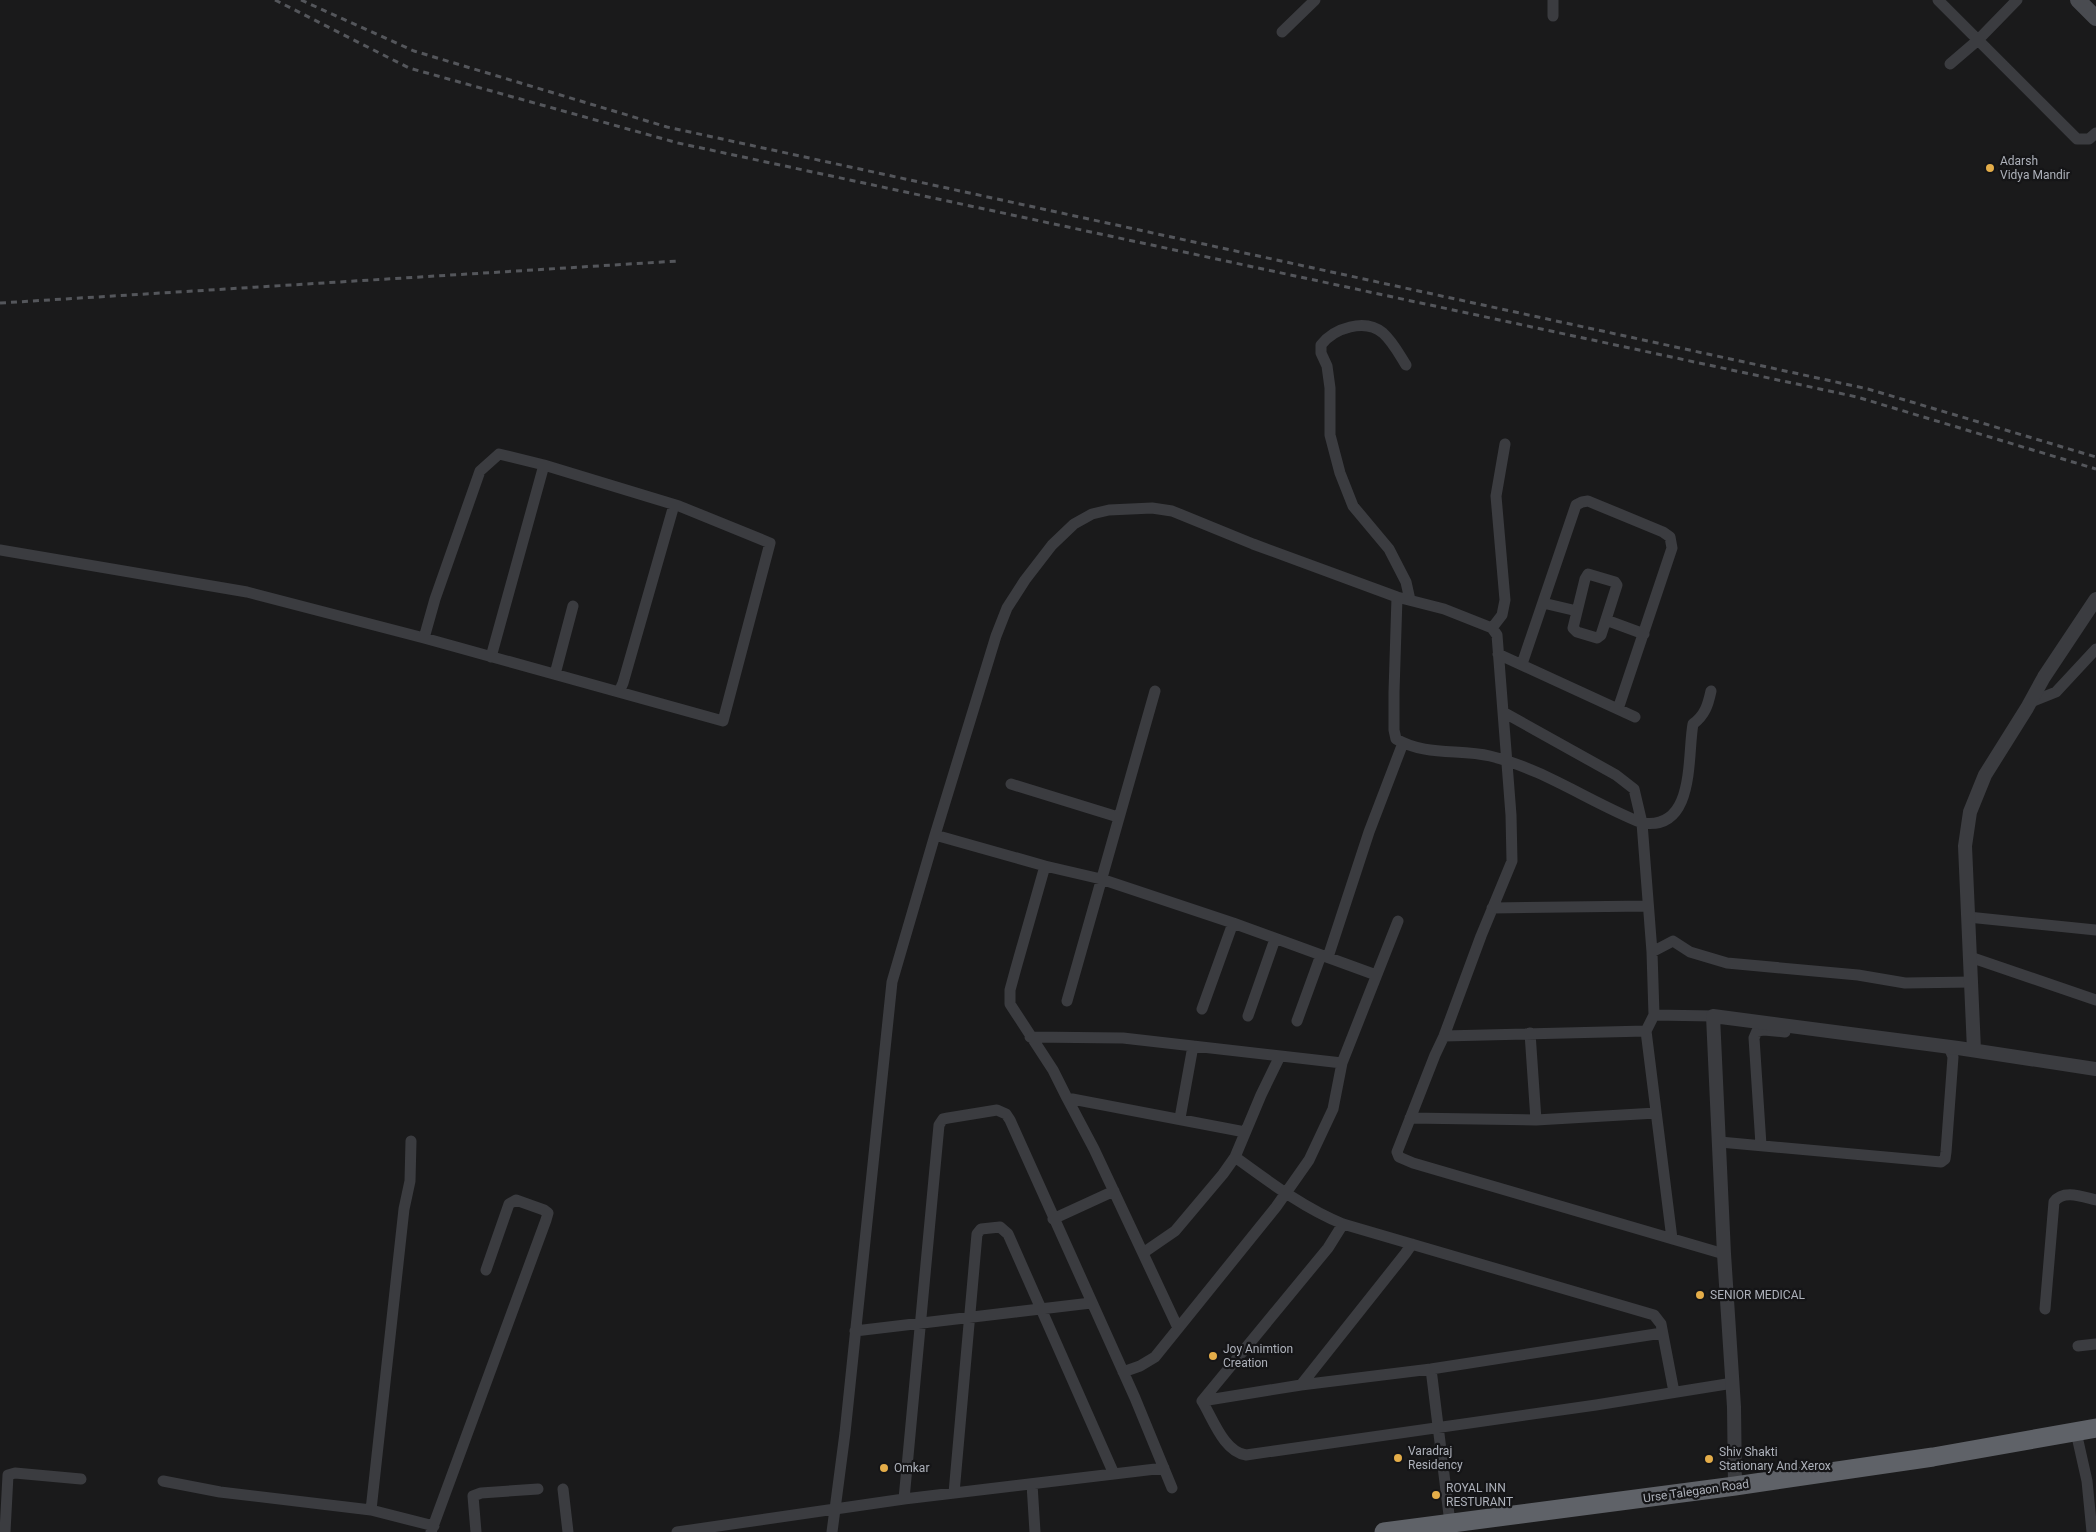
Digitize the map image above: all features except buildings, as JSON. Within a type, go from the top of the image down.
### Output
[{"type":"highway","name":"Urse Talegaon Road","points":[[1384,1532],[1735,1486],[1933,1457],[2096,1428]]},
{"type":"main road","points":[[2078,0],[2096,18]]},
{"type":"street","points":[[1282,32],[1316,0]]},
{"type":"street","points":[[1553,0],[1553,16]]},
{"type":"street","points":[[1938,0],[2077,139],[2090,139],[2096,133]]},
{"type":"street","points":[[1950,64],[1978,40],[2017,0]]},
{"type":"street","points":[[1406,365],[1386,336],[1382,332],[1369,327],[1347,327],[1335,332],[1321,344],[1321,353],[1326,366],[1330,388],[1330,435],[1340,473],[1353,506],[1389,549],[1406,582],[1410,600]]},
{"type":"street","points":[[1492,628],[1502,615],[1505,600],[1496,496],[1505,444]]},
{"type":"street","points":[[0,550],[247,592],[424,638],[723,721],[770,543],[674,505],[544,465],[499,454],[480,472],[435,599],[424,638]]},
{"type":"street","points":[[491,657],[544,465]]},
{"type":"street","points":[[1522,664],[1576,505],[1588,501],[1663,532],[1670,537],[1672,548],[1618,709]]},
{"type":"street","points":[[619,692],[674,505]]},
{"type":"street","points":[[832,1532],[892,982],[934,835],[996,636],[1007,608],[1025,580],[1052,545],[1074,524],[1092,514],[1131,507],[1172,511],[1253,544],[1397,597],[1444,609],[1492,628],[1497,635],[1507,762],[1512,861],[1397,1152],[1399,1157],[1492,1187],[1724,1254]]},
{"type":"street","points":[[1588,574],[1615,582],[1617,585],[1599,637],[1594,638],[1576,632],[1573,628],[1577,611],[1588,574]]},
{"type":"street","points":[[1397,597],[1394,730],[1396,739],[1404,743],[1443,752],[1489,756],[1523,767],[1642,823],[1652,824],[1662,821],[1670,816],[1679,806],[1687,785],[1693,724],[1702,717],[1706,710],[1711,691]]},
{"type":"street","points":[[2029,705],[2044,677],[2096,599]]},
{"type":"street","points":[[1543,603],[1577,611]]},
{"type":"street","points":[[555,674],[573,606]]},
{"type":"street","points":[[1974,1050],[1965,846],[1970,812],[1985,775],[2029,705],[2096,610]]},
{"type":"street","points":[[1606,620],[1644,634]]},
{"type":"street","points":[[2029,705],[2056,692],[2096,650]]},
{"type":"street","points":[[1498,654],[1635,717]]},
{"type":"street","points":[[1067,1000],[1155,691]]},
{"type":"street","points":[[1503,712],[1629,783],[1637,797],[1642,823],[1652,952],[1654,1015],[1646,1030],[1672,1238]]},
{"type":"street","points":[[1298,1021],[1404,743]]},
{"type":"street","points":[[1011,784],[1118,817]]},
{"type":"street","points":[[934,835],[1045,866],[1101,879],[1233,923],[1376,976]]},
{"type":"street","points":[[1045,866],[1010,990],[1010,1004],[1053,1070],[1114,1191],[1178,1328]]},
{"type":"street","points":[[1492,908],[1648,906]]},
{"type":"street","points":[[1968,916],[2096,930]]},
{"type":"street","points":[[1123,1372],[1140,1366],[1155,1356],[1287,1192],[1309,1160],[1333,1109],[1342,1063],[1398,921]]},
{"type":"street","points":[[1202,1009],[1233,923]]},
{"type":"street","points":[[1248,1016],[1275,939]]},
{"type":"street","points":[[1652,952],[1672,941],[1690,952],[1727,963],[1858,975],[1906,982],[1972,982]]},
{"type":"street","points":[[1970,957],[2096,1000]]},
{"type":"street","points":[[1654,1015],[1713,1016],[1974,1050],[2096,1069]]},
{"type":"street","points":[[1713,1016],[1732,1383],[1735,1486]]},
{"type":"street","points":[[1444,1036],[1646,1030]]},
{"type":"street","points":[[1761,1145],[1754,1038],[1756,1031],[1764,1030],[1903,1044]]},
{"type":"street","points":[[1530,1033],[1536,1120]]},
{"type":"street","points":[[1030,1037],[1123,1038],[1342,1063]]},
{"type":"street","points":[[1180,1118],[1193,1046]]},
{"type":"street","points":[[1720,1142],[1941,1162],[1945,1159],[1946,1152],[1953,1056],[1949,1047]]},
{"type":"street","points":[[1143,1253],[1175,1231],[1235,1157],[1280,1056]]},
{"type":"street","points":[[1067,1098],[1180,1118],[1245,1132]]},
{"type":"street","points":[[904,1499],[939,1125],[943,1120],[997,1110],[1006,1114],[1123,1372],[1172,1488]]},
{"type":"street","points":[[1410,1118],[1433,1120],[1536,1120],[1656,1113]]},
{"type":"street","points":[[371,1510],[404,1209],[410,1181],[411,1140]]},
{"type":"street","points":[[1235,1157],[1287,1192],[1331,1219],[1343,1224],[1654,1315],[1661,1324],[1674,1392]]},
{"type":"street","points":[[1053,1219],[1114,1191]]},
{"type":"street","points":[[2045,1309],[2054,1202],[2058,1196],[2066,1194],[2096,1200]]},
{"type":"street","points":[[162,1481],[220,1492],[371,1510],[433,1529],[548,1213],[516,1200],[509,1204],[486,1270]]},
{"type":"street","points":[[1202,1401],[1328,1248],[1343,1224]]},
{"type":"street","points":[[954,1492],[977,1234],[982,1229],[1000,1228],[1008,1234],[1114,1474]]},
{"type":"street","points":[[1301,1385],[1412,1244]]},
{"type":"street","points":[[855,1331],[1091,1303]]},
{"type":"street","points":[[1202,1401],[1301,1385],[1430,1369],[1662,1333]]},
{"type":"street","points":[[2078,1346],[2096,1344]]},
{"type":"street","points":[[1430,1369],[1450,1523]]},
{"type":"street","points":[[1202,1401],[1229,1448],[1238,1454],[1246,1455],[1732,1383]]},
{"type":"street","points":[[2076,1432],[2093,1499],[2092,1532]]},
{"type":"street","points":[[677,1532],[954,1492],[1164,1468]]},
{"type":"street","points":[[5,1532],[3,1501],[8,1475],[15,1473],[81,1479]]},
{"type":"street","points":[[1032,1484],[1035,1532]]},
{"type":"street","points":[[476,1532],[473,1496],[481,1493],[538,1489]]},
{"type":"street","points":[[563,1489],[568,1532]]},
{"type":"railway","points":[[275,0],[409,68],[678,143],[1857,397],[2096,469]]},
{"type":"railway","points":[[301,0],[414,51],[667,127],[1868,389],[2096,457]]},
{"type":"railway","points":[[0,303],[678,261]]},
{"type":"place","name":"Adarsh Vidya Mandir","points":[[1990,168]]},
{"type":"place","name":"SENIOR MEDICAL","points":[[1700,1295]]},
{"type":"place","name":"Joy Animtion Creation","points":[[1213,1356]]},
{"type":"place","name":"Varadraj Residency","points":[[1398,1458]]},
{"type":"place","name":"Shiv Shakti Stationary And Xerox","points":[[1709,1459]]},
{"type":"place","name":"Omkar","points":[[884,1468]]},
{"type":"place","name":"ROYAL INN RESTURANT","points":[[1436,1495]]}]
